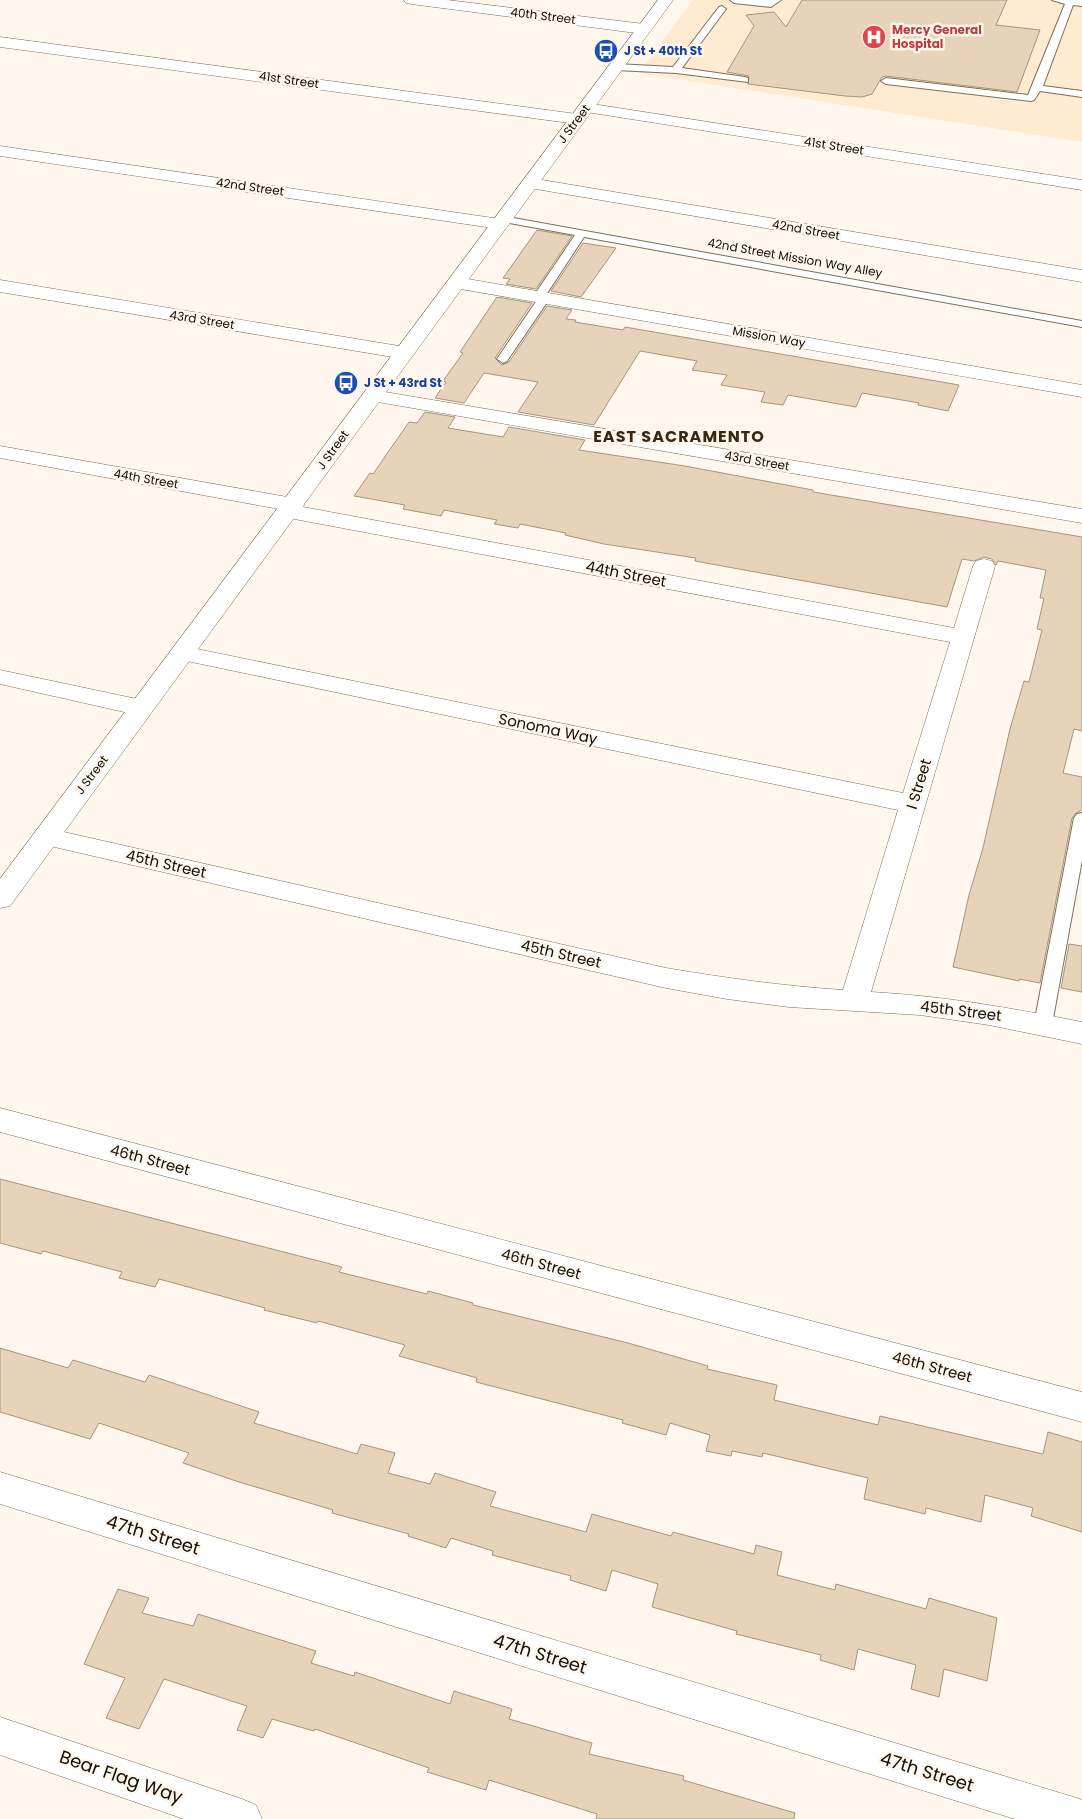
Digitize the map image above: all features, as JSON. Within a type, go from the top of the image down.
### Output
[{"type":"street","name":"40th Street","points":[[411,0],[644,29]]},
{"type":"street","name":"J Street","points":[[0,899],[666,0]]},
{"type":"street","name":"41st Street","points":[[0,42],[582,114],[1082,185]]},
{"type":"street","name":"42nd Street","points":[[0,151],[501,222]]},
{"type":"street","name":"42nd Street","points":[[530,183],[1082,276]]},
{"type":"street","name":"Mission Way","points":[[456,282],[1082,391]]},
{"type":"street","name":"43rd Street","points":[[0,286],[405,353]]},
{"type":"street","name":"43rd Street","points":[[373,396],[1082,516]]},
{"type":"street","name":"44th Street","points":[[0,452],[963,637]]},
{"type":"street","name":"I Street","points":[[854,1002],[984,566]]},
{"type":"street","name":"Sonoma Way","points":[[182,653],[913,804]]},
{"type":"street","points":[[0,677],[142,708]]},
{"type":"street","name":"45th Street","points":[[46,837],[666,978],[780,996],[960,1010],[1043,1024],[1082,1033]]},
{"type":"street","name":"46th Street","points":[[0,1120],[1082,1407]]},
{"type":"street","name":"47th Street","points":[[0,1488],[1080,1819]]},
{"type":"street","name":"Bear Flag Way","points":[[0,1736],[242,1819]]},
{"type":"lane","points":[[734,0],[771,4],[777,0]]},
{"type":"lane","points":[[1056,0],[1082,3]]},
{"type":"lane","points":[[886,81],[1031,98],[1037,88],[1070,2]]},
{"type":"lane","points":[[676,70],[722,9]]},
{"type":"lane","points":[[616,67],[676,70],[745,80]]},
{"type":"lane","points":[[1037,88],[1082,94]]},
{"type":"lane","name":"42nd Street Mission Way Alley","points":[[501,222],[581,234],[1082,324]]},
{"type":"lane","points":[[503,359],[581,234]]},
{"type":"lane","points":[[1043,1024],[1082,818]]},
{"type":"shaded area","name":"Mercy General Hospital","points":[[693,0],[1082,0],[1082,142],[639,73]]},
{"type":"building","points":[[802,0],[1007,0],[996,25],[1040,30],[1017,92],[886,76],[882,77],[872,94],[862,97],[845,96],[748,84],[749,76],[727,72],[754,26],[746,15],[774,12],[786,27]]},
{"type":"building","points":[[537,230],[572,236],[536,289],[506,284],[510,279],[503,278]]},
{"type":"building","points":[[583,243],[616,248],[581,297],[551,291]]},
{"type":"building","points":[[497,297],[532,303],[495,358],[502,365],[509,362],[547,306],[572,310],[566,319],[576,320],[575,322],[623,330],[625,327],[959,385],[948,411],[918,405],[919,403],[862,393],[856,407],[788,395],[783,405],[761,402],[765,392],[721,385],[727,375],[692,370],[697,361],[640,351],[594,425],[518,412],[538,382],[484,373],[464,403],[435,398],[446,382],[443,381],[463,353],[460,352]]},
{"type":"building","points":[[425,412],[455,417],[448,428],[503,437],[509,427],[585,440],[579,450],[685,466],[813,490],[813,492],[1082,537],[1082,731],[1074,729],[1063,773],[1082,777],[1082,810],[1072,818],[1040,983],[1019,979],[1019,981],[953,967],[1010,729],[1024,681],[1029,682],[1042,630],[1037,629],[1044,598],[1040,598],[1046,570],[998,561],[996,565],[992,559],[984,557],[974,561],[962,559],[947,607],[695,561],[696,558],[604,544],[565,535],[566,533],[520,524],[518,528],[494,524],[497,520],[444,510],[441,516],[403,509],[405,505],[354,496],[370,473],[373,474],[409,422],[417,423]]},
{"type":"building","points":[[1069,944],[1082,946],[1082,992],[1061,988]]},
{"type":"building","points":[[0,1179],[342,1267],[339,1272],[427,1294],[428,1291],[473,1303],[473,1305],[628,1343],[708,1366],[707,1369],[777,1385],[774,1400],[878,1425],[880,1416],[1043,1454],[1048,1432],[1082,1442],[1082,1532],[1031,1516],[1033,1508],[985,1495],[981,1522],[926,1508],[925,1514],[864,1499],[868,1478],[763,1453],[762,1457],[732,1451],[731,1456],[706,1451],[710,1435],[670,1423],[666,1435],[622,1423],[623,1420],[476,1382],[477,1378],[399,1356],[405,1345],[318,1321],[317,1323],[264,1310],[265,1308],[159,1279],[155,1287],[119,1278],[122,1272],[43,1251],[41,1254],[0,1243]]},
{"type":"building","points":[[0,1348],[68,1368],[73,1360],[145,1382],[149,1375],[259,1412],[254,1423],[357,1454],[361,1444],[395,1453],[388,1473],[430,1484],[435,1473],[496,1492],[490,1506],[586,1532],[592,1514],[671,1536],[673,1532],[754,1554],[756,1545],[782,1552],[777,1575],[835,1590],[836,1584],[926,1609],[929,1598],[997,1618],[987,1681],[944,1669],[939,1697],[911,1689],[916,1665],[858,1649],[854,1670],[820,1660],[821,1655],[736,1634],[737,1631],[652,1607],[658,1584],[612,1570],[606,1591],[570,1580],[571,1576],[492,1555],[493,1551],[451,1538],[446,1548],[408,1536],[409,1534],[332,1513],[333,1510],[183,1463],[189,1453],[99,1423],[90,1439],[0,1412]]},
{"type":"building","points":[[118,1589],[149,1598],[142,1613],[193,1626],[198,1614],[316,1651],[311,1663],[354,1676],[355,1672],[450,1704],[454,1691],[512,1709],[509,1719],[592,1743],[589,1754],[684,1776],[683,1780],[795,1813],[794,1819],[596,1819],[597,1814],[489,1780],[486,1790],[427,1772],[429,1768],[315,1729],[314,1731],[272,1719],[263,1738],[237,1730],[247,1706],[164,1679],[139,1729],[106,1718],[125,1678],[84,1664]]},
{"type":"place","name":"Mercy General Hospital","points":[[874,37]]},
{"type":"place","name":"J St + 40th St","points":[[606,51]]},
{"type":"place","name":"J St + 43rd St","points":[[346,383]]},
{"type":"district","name":"EAST SACRAMENTO","points":[[679,436]]}]
